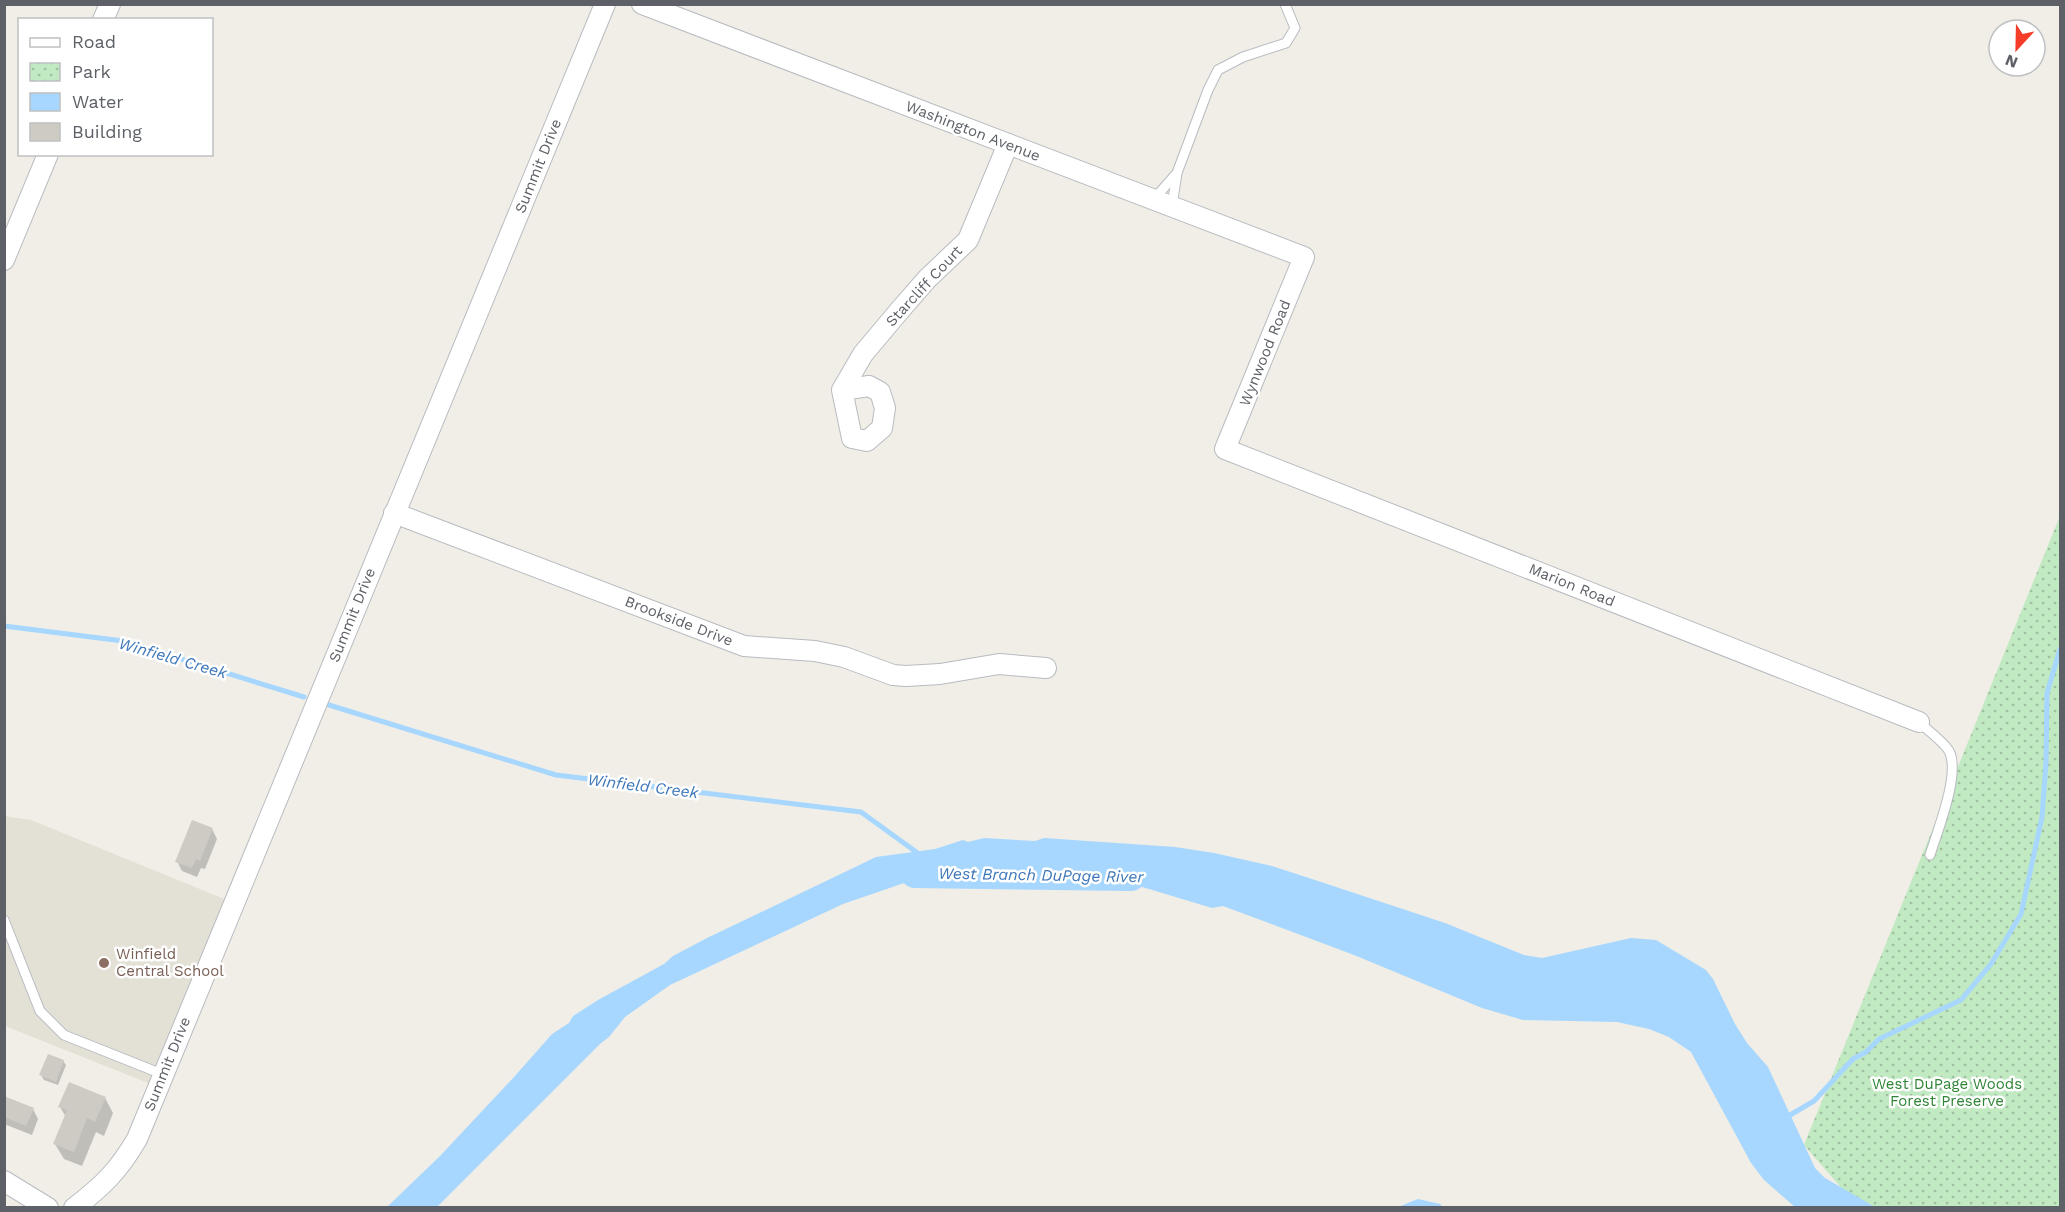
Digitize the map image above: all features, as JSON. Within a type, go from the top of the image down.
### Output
[{"type":"street","points":[[104,18],[110,4]]},
{"type":"street","name":"Summit Drive","points":[[74,1208],[92,1194],[123,1163],[137,1139],[605,4]]},
{"type":"street","name":"Washington Avenue","points":[[642,4],[1304,256]]},
{"type":"street","name":"Starcliff Court","points":[[843,390],[863,354],[892,319],[927,279],[968,240],[1008,144]]},
{"type":"street","points":[[4,260],[47,156]]},
{"type":"street","name":"Wynwood Road","points":[[1225,448],[1304,256]]},
{"type":"street","name":"Marion Road","points":[[1225,448],[1919,722]]},
{"type":"street","name":"Brookside Drive","points":[[394,513],[744,646],[815,651],[844,657],[893,675],[906,676],[940,674],[999,664],[1046,668]]},
{"type":"street","points":[[4,1181],[48,1208]]},
{"type":"lane","points":[[1163,203],[1218,70],[1243,57],[1286,43],[1295,27],[1285,4]]},
{"type":"lane","points":[[1163,203],[1177,173]]},
{"type":"lane","points":[[1919,722],[1950,752],[1952,773],[1950,792],[1930,855]]},
{"type":"lane","points":[[4,920],[40,1011],[64,1035],[162,1074]]},
{"type":"shaded area","name":"Winfield Central School","points":[[4,816],[31,820],[229,901],[153,1085],[5,1026]]},
{"type":"green space","name":"West DuPage Woods Forest Preserve","points":[[2060,516],[2060,1207],[1858,1207],[1804,1145]]},
{"type":"water","points":[[984,838],[1035,841],[1044,838],[1175,847],[1214,853],[1272,866],[1445,923],[1524,955],[1542,958],[1631,938],[1656,940],[1706,970],[1713,979],[1735,1024],[1747,1043],[1768,1067],[1815,1168],[1825,1178],[1875,1207],[1795,1207],[1764,1180],[1751,1163],[1691,1052],[1669,1037],[1649,1029],[1617,1022],[1523,1020],[1482,1008],[1354,955],[1223,906],[1212,908],[1129,883],[1038,865],[998,866],[985,871],[977,869],[913,880],[843,904],[670,985],[625,1017],[609,1037],[437,1207],[387,1207],[440,1156],[552,1034],[569,1023],[573,1016],[598,1000],[707,938],[876,857],[935,849],[963,840],[968,842]]},
{"type":"water","points":[[1418,1199],[1440,1204],[1443,1207],[1398,1207]]},
{"type":"building","points":[[192,820],[213,828],[200,861],[196,859],[192,868],[175,862]]},
{"type":"building","points":[[48,1054],[64,1060],[56,1082],[39,1075]]},
{"type":"building","points":[[69,1082],[106,1097],[95,1122],[87,1118],[74,1152],[53,1144],[67,1110],[58,1107]]},
{"type":"building","points":[[4,1096],[34,1108],[26,1126],[4,1117]]},
{"type":"waterway","name":"Winfield Creek","points":[[4,626],[123,641],[304,697]]},
{"type":"waterway","points":[[1785,1118],[1814,1101],[1853,1059],[1866,1052],[1879,1039],[1961,1000],[1991,964],[2021,914],[2042,817],[2046,763],[2047,693],[2060,649]]},
{"type":"waterway","name":"Winfield Creek","points":[[329,705],[556,775],[861,812],[919,854]]},
{"type":"waterway","name":"West Branch DuPage River","points":[[915,873],[1131,876]]},
{"type":"place","name":"Winfield Central School","points":[[104,963]]}]
